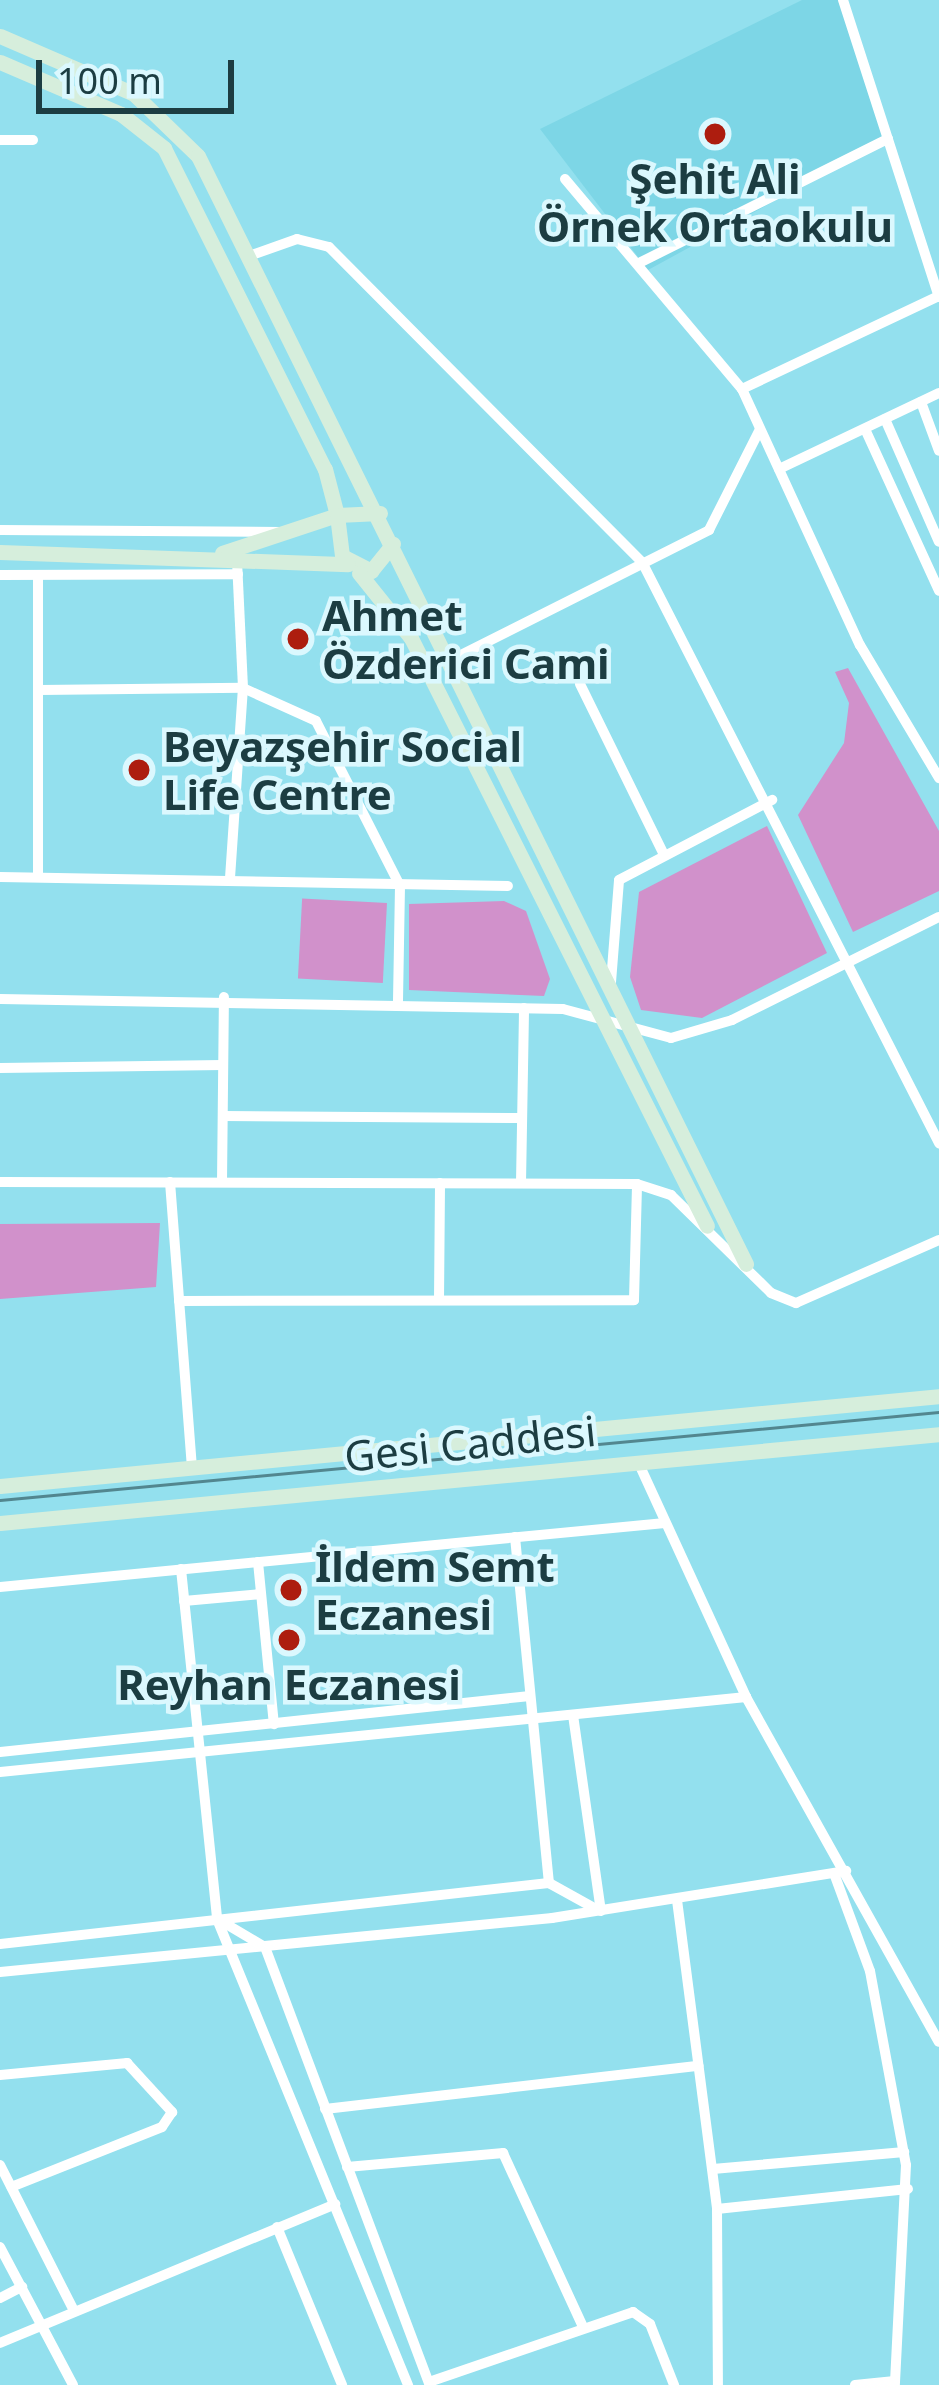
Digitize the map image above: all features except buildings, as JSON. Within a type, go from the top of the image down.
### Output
[{"type":"main road","points":[[0,36],[168,118],[249,256],[380,513],[746,1264]]},
{"type":"main road","points":[[0,62],[121,114],[164,148],[325,469],[354,568],[412,638],[707,1226]]},
{"type":"main road","points":[[233,562],[338,515],[380,513]]},
{"type":"main road","points":[[0,552],[354,568],[393,544]]},
{"type":"main road","name":"Gesi Caddesi","points":[[0,1486],[939,1396]]},
{"type":"main road","name":"Gesi Caddesi","points":[[0,1523],[939,1434]]},
{"type":"street","points":[[742,388],[938,296],[843,0]]},
{"type":"street","points":[[641,262],[888,139]]},
{"type":"street","points":[[0,140],[33,140]]},
{"type":"street","points":[[565,179],[641,262],[742,388],[860,645],[939,778]]},
{"type":"street","points":[[249,256],[297,239],[329,247],[642,562],[772,800],[939,1143]]},
{"type":"street","points":[[779,470],[939,393]]},
{"type":"street","points":[[921,402],[939,451]]},
{"type":"street","points":[[885,419],[939,542]]},
{"type":"street","points":[[452,660],[715,523],[760,429]]},
{"type":"street","points":[[865,429],[939,591]]},
{"type":"street","points":[[0,530],[291,535]]},
{"type":"street","points":[[0,574],[233,562],[243,688],[230,878]]},
{"type":"street","points":[[38,575],[38,878]]},
{"type":"street","points":[[580,685],[663,853]]},
{"type":"street","points":[[40,690],[243,688],[316,721],[400,886],[398,1004]]},
{"type":"street","points":[[921,741],[939,752]]},
{"type":"street","points":[[610,982],[615,888],[663,853],[772,800]]},
{"type":"street","points":[[0,877],[508,886]]},
{"type":"street","points":[[0,998],[224,997],[524,1008],[605,1016],[634,1030],[692,1036],[939,917]]},
{"type":"street","points":[[222,1182],[224,997]]},
{"type":"street","points":[[521,1183],[524,1008]]},
{"type":"street","points":[[0,1068],[223,1065]]},
{"type":"street","points":[[223,1116],[522,1118]]},
{"type":"street","points":[[0,1182],[638,1184],[707,1226],[771,1293],[805,1303],[939,1240]]},
{"type":"street","points":[[170,1182],[192,1469]]},
{"type":"street","points":[[440,1183],[440,1300]]},
{"type":"street","points":[[179,1301],[634,1300],[638,1184]]},
{"type":"street","points":[[639,1464],[746,1697],[840,1874],[939,2042]]},
{"type":"street","points":[[0,1587],[665,1522]]},
{"type":"street","points":[[515,1537],[549,1883]]},
{"type":"street","points":[[258,1562],[274,1724]]},
{"type":"street","points":[[181,1569],[217,1919],[236,1950],[408,2385]]},
{"type":"street","points":[[184,1601],[261,1594]]},
{"type":"street","points":[[0,1752],[530,1696]]},
{"type":"street","points":[[0,1772],[746,1697]]},
{"type":"street","points":[[573,1715],[601,1911]]},
{"type":"street","points":[[0,1972],[601,1911],[840,1874]]},
{"type":"street","points":[[840,1874],[870,1971],[908,2189],[895,2383],[855,2385]]},
{"type":"street","points":[[0,1945],[549,1883],[601,1911]]},
{"type":"street","points":[[677,1900],[717,2209],[718,2385]]},
{"type":"street","points":[[217,1919],[265,1947],[429,2384],[582,2325],[642,2315],[674,2385]]},
{"type":"street","points":[[0,2075],[127,2062],[172,2112],[162,2127],[11,2187]]},
{"type":"street","points":[[325,2109],[699,2066]]},
{"type":"street","points":[[347,2167],[503,2152],[582,2325]]},
{"type":"street","points":[[712,2169],[904,2152]]},
{"type":"street","points":[[0,2165],[73,2309]]},
{"type":"street","points":[[717,2209],[908,2189]]},
{"type":"street","points":[[0,2343],[40,2322],[335,2204]]},
{"type":"street","points":[[277,2227],[342,2385]]},
{"type":"street","points":[[0,2247],[74,2385]]},
{"type":"street","points":[[0,2298],[22,2288]]},
{"type":"shaded area","name":"Şehit Ali Örnek Ortaokulu","points":[[802,0],[843,0],[888,139],[648,270],[540,129]]},
{"type":"shaded area","points":[[848,668],[939,831],[939,891],[853,932],[798,815],[844,743],[849,703],[835,672]]},
{"type":"shaded area","points":[[767,826],[827,953],[702,1018],[641,1010],[630,977],[639,892]]},
{"type":"shaded area","points":[[302,899],[387,903],[383,983],[298,978]]},
{"type":"shaded area","points":[[504,901],[526,911],[550,979],[544,996],[409,990],[409,904]]},
{"type":"shaded area","points":[[160,1223],[156,1287],[0,1299],[0,1224]]},
{"type":"tram line","points":[[0,1500],[939,1412]]},
{"type":"place","name":"Şehit Ali Örnek Ortaokulu","points":[[715,134]]},
{"type":"place","name":"Ahmet Özderici Cami","points":[[298,639]]},
{"type":"place","name":"Beyazşehir Social Life Centre","points":[[139,770]]},
{"type":"place","name":"İldem Semt Eczanesi","points":[[291,1590]]},
{"type":"place","name":"Reyhan Eczanesi","points":[[289,1640]]}]
